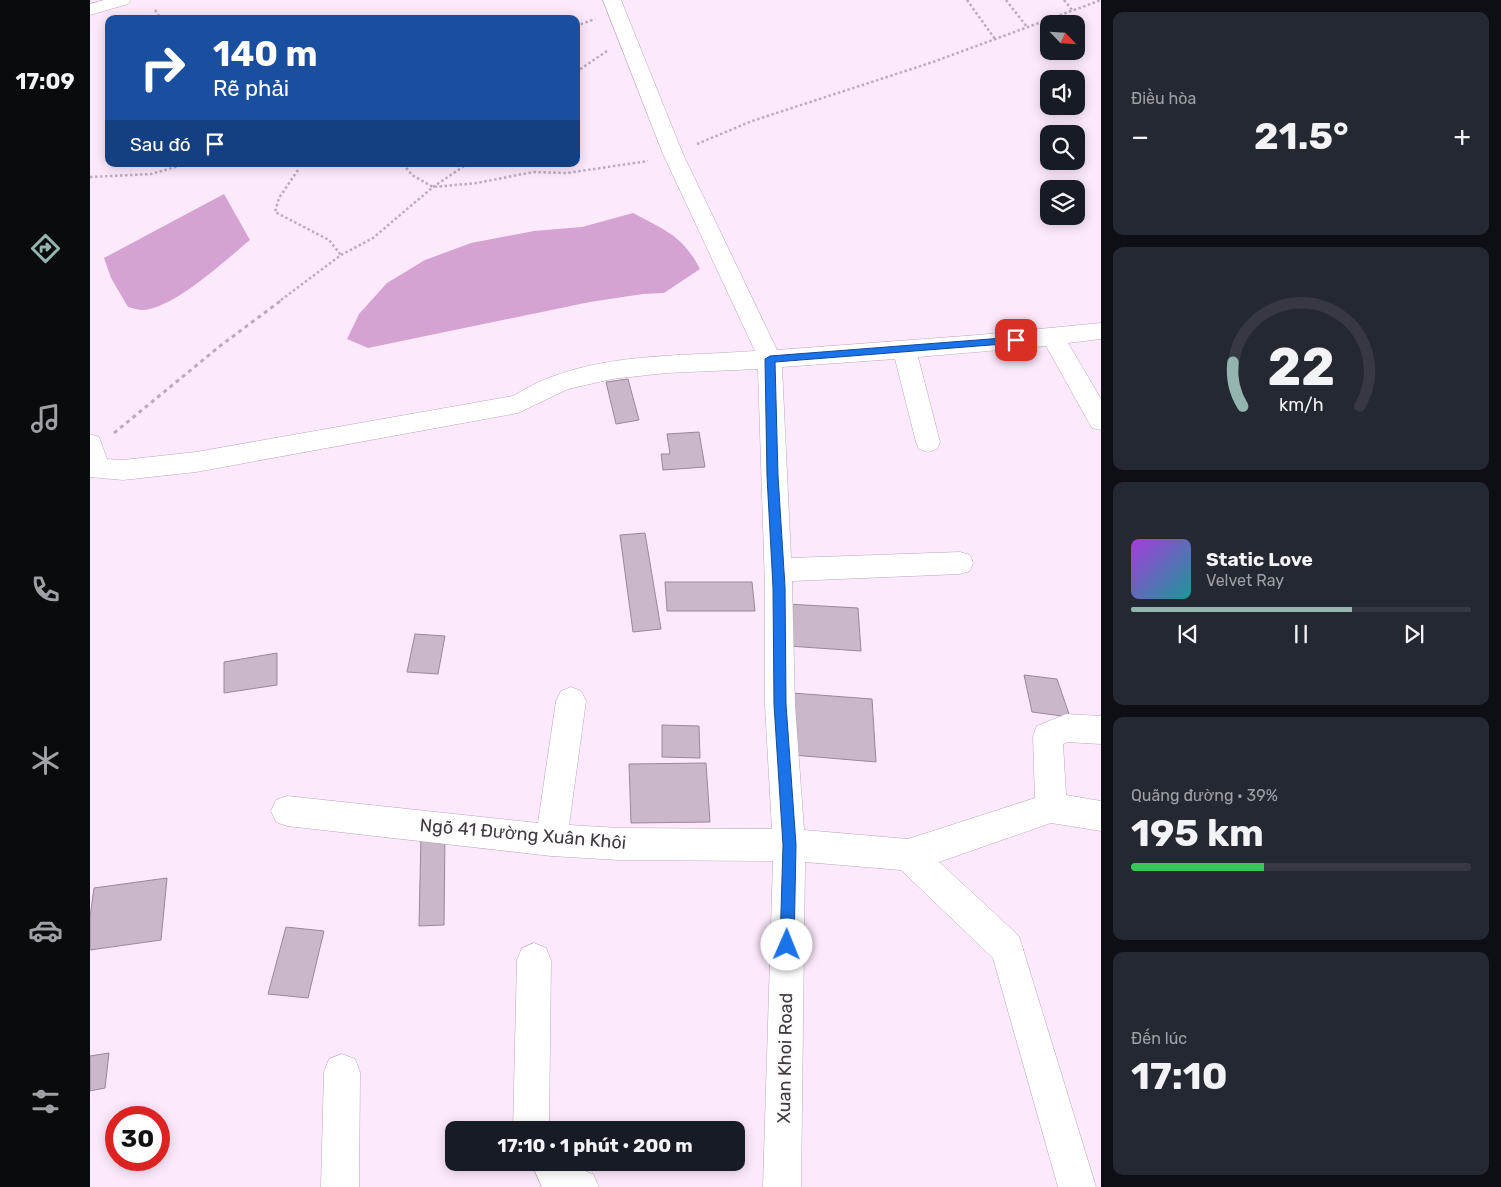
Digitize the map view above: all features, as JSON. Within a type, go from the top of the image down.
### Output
[{"type":"street","points":[[90,10],[122,0]]},
{"type":"street","points":[[612,0],[674,154],[770,359]]},
{"type":"street","points":[[91,458],[124,470],[196,462],[480,412],[518,404],[560,383],[582,376],[658,365],[904,349],[1053,337],[1101,331]]},
{"type":"street","points":[[1053,337],[1101,422]]},
{"type":"street","points":[[904,349],[928,442]]},
{"type":"street","name":"Xuan Khoi Road","points":[[770,359],[778,570],[780,704],[789,845],[782,1187]]},
{"type":"street","points":[[778,570],[960,563]]},
{"type":"street","points":[[551,840],[571,701]]},
{"type":"street","points":[[1101,730],[1066,728],[1048,736],[1051,808],[1101,816]]},
{"type":"street","name":"Ngõ 41 Đường Xuân Khôi","points":[[287,811],[551,840],[619,844],[789,845],[908,855],[925,851],[1051,808]]},
{"type":"street","points":[[908,855],[1007,948],[1077,1187]]},
{"type":"street","points":[[531,1121],[534,960]]},
{"type":"street","points":[[340,1187],[342,1072]]},
{"type":"street","points":[[554,1171],[559,1182],[580,1187]]},
{"type":"path","points":[[967,0],[995,39]]},
{"type":"path","points":[[1006,0],[1027,28]]},
{"type":"path","points":[[1064,0],[1073,11]]},
{"type":"path","points":[[405,167],[412,175],[433,186],[477,183],[533,172],[566,173],[635,165],[674,154],[752,121],[1027,28],[1101,0]]},
{"type":"path","points":[[155,10],[158,15]]},
{"type":"path","points":[[580,69],[614,48],[629,45]]},
{"type":"path","points":[[90,177],[147,175],[169,171],[179,167]]},
{"type":"path","points":[[91,458],[220,346],[341,255],[373,238],[433,186],[462,167]]},
{"type":"path","points":[[298,170],[279,198],[275,212],[283,218],[320,234],[337,245],[341,255]]},
{"type":"shaded area","points":[[224,194],[250,240],[199,282],[169,301],[143,310],[128,307],[111,278],[104,258]]},
{"type":"shaded area","points":[[633,213],[664,229],[680,241],[694,258],[700,269],[664,293],[643,294],[590,302],[368,348],[347,339],[359,314],[387,283],[425,260],[471,243],[534,231],[582,227]]},
{"type":"building","points":[[628,379],[639,420],[616,424],[606,382]]},
{"type":"building","points":[[699,432],[705,467],[663,470],[661,454],[670,454],[667,434]]},
{"type":"building","points":[[645,533],[661,629],[633,632],[620,535]]},
{"type":"building","points":[[665,582],[752,582],[755,611],[667,611]]},
{"type":"building","points":[[787,604],[858,608],[861,651],[788,646]]},
{"type":"building","points":[[415,634],[445,636],[438,674],[407,672]]},
{"type":"building","points":[[277,653],[277,685],[224,693],[224,662]]},
{"type":"building","points":[[1024,675],[1057,679],[1070,717],[1032,712]]},
{"type":"building","points":[[792,693],[872,699],[876,762],[793,755]]},
{"type":"building","points":[[662,725],[699,726],[700,758],[662,757]]},
{"type":"building","points":[[706,763],[710,822],[631,823],[629,764]]},
{"type":"building","points":[[445,833],[444,925],[419,926],[421,835]]},
{"type":"building","points":[[167,878],[161,940],[90,950],[90,917],[94,888]]},
{"type":"building","points":[[286,927],[324,931],[308,998],[268,994]]},
{"type":"building","points":[[109,1053],[105,1088],[90,1091],[90,1056]]},
{"type":"route","points":[[787,945],[789,845],[780,704],[779,587],[773,476],[770,359],[1016,340]]}]
